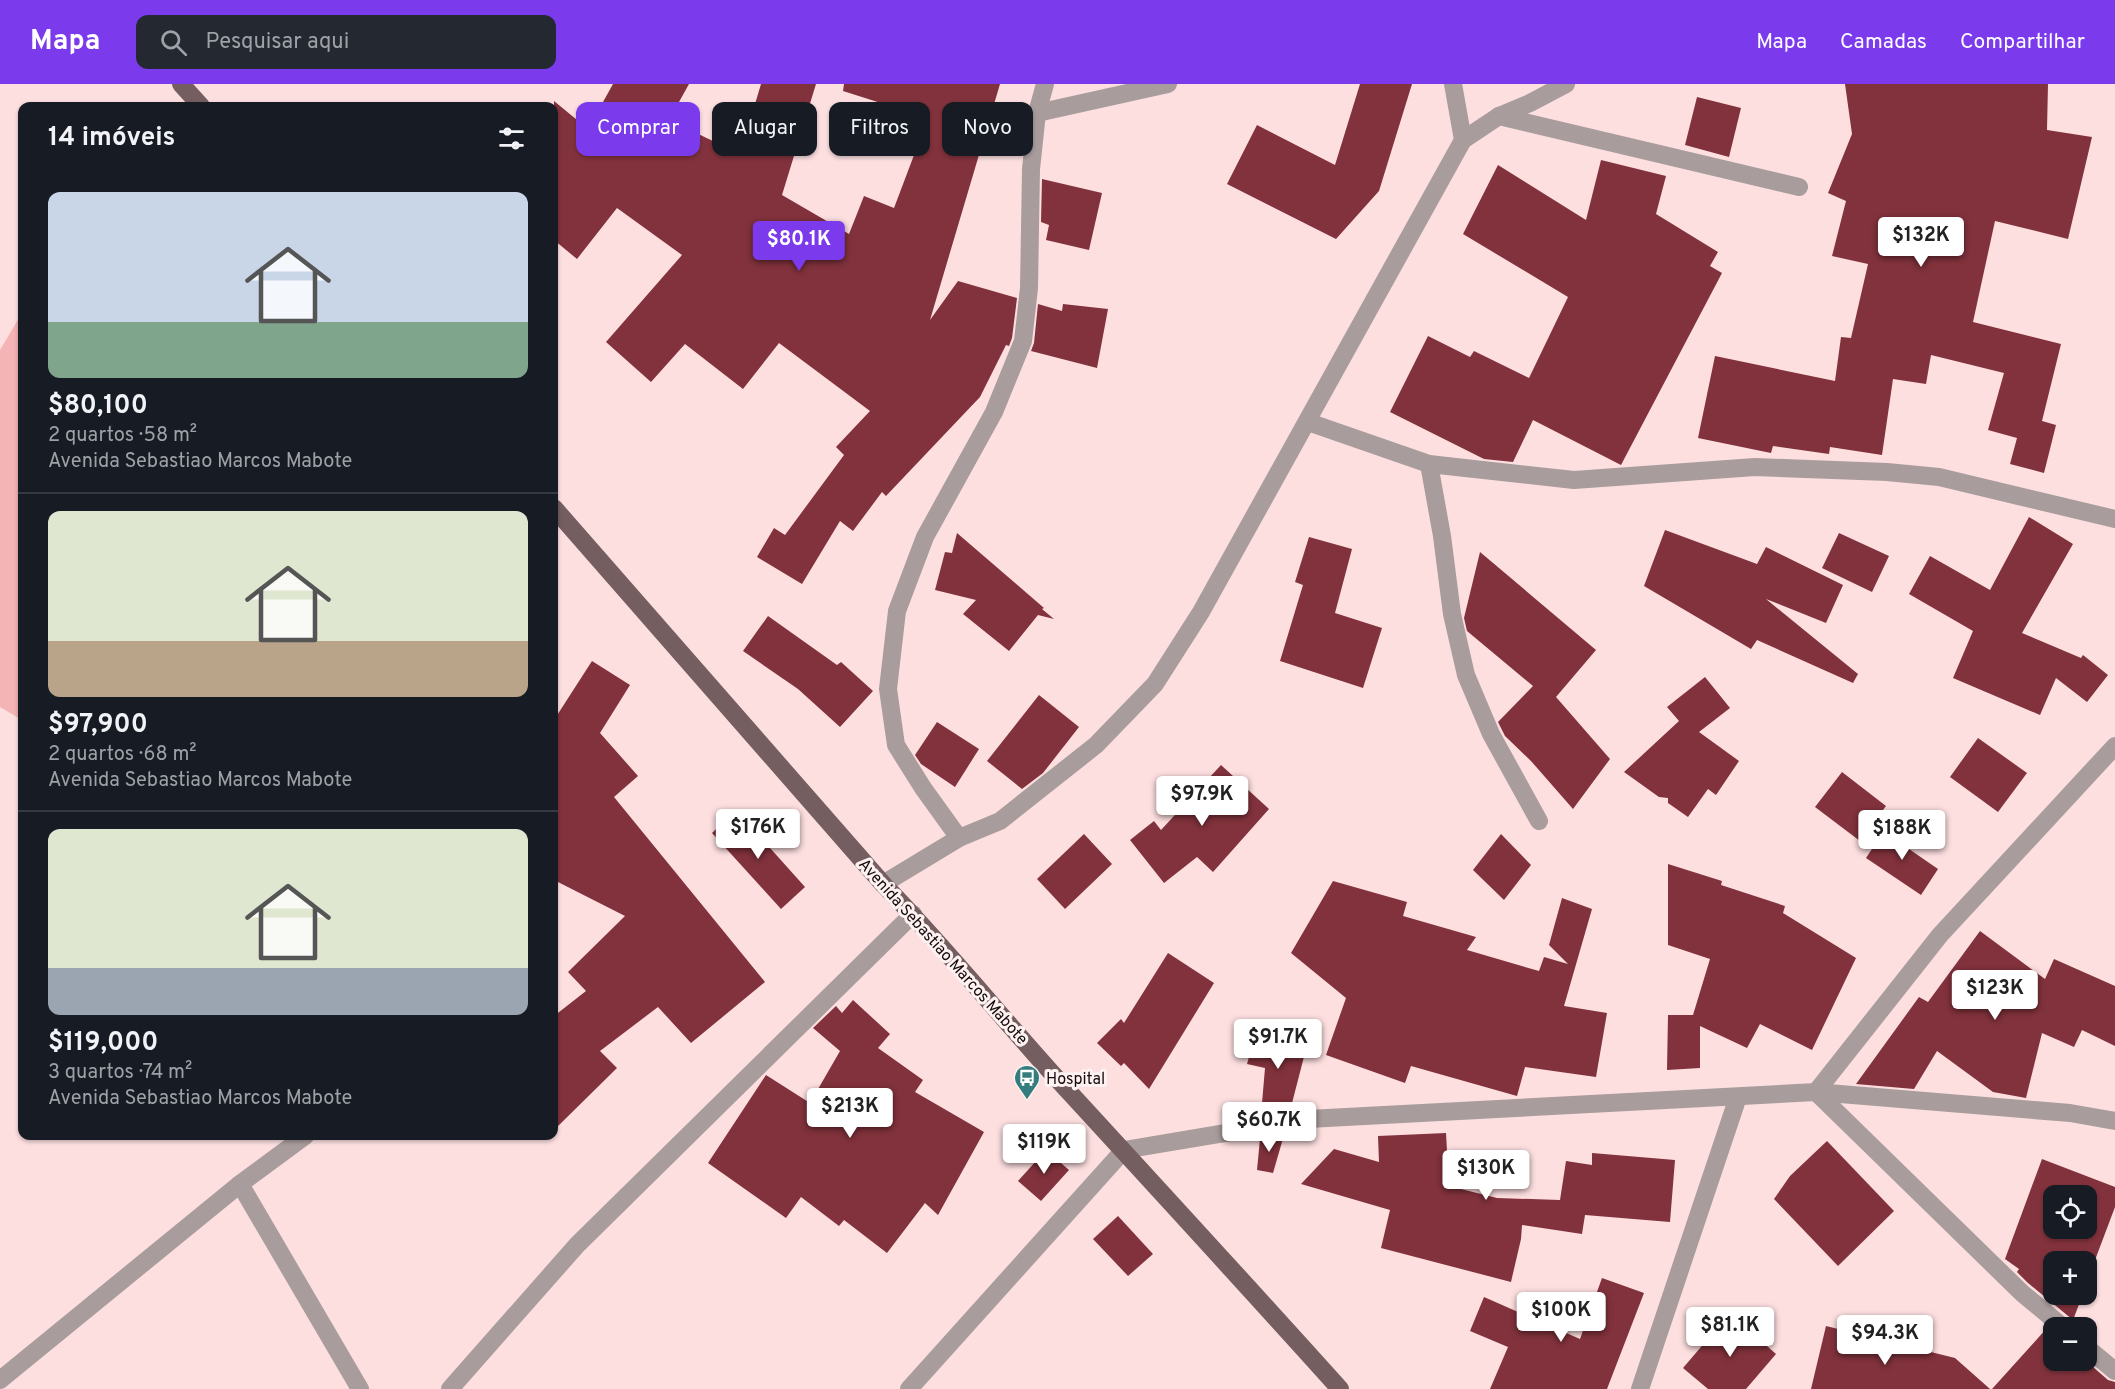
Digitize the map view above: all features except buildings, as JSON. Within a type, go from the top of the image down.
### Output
[{"type":"main road","points":[[184,85],[198,102]]},
{"type":"main road","name":"Avenida Sebastiao Marcos Mabote","points":[[558,513],[883,884],[1340,1389]]},
{"type":"street","points":[[959,838],[896,745],[888,689],[897,611],[925,537],[994,412],[1023,341],[1029,288],[1031,169],[1037,113],[1045,84]]},
{"type":"street","points":[[1037,113],[1168,84]]},
{"type":"street","points":[[1453,84],[1463,140]]},
{"type":"street","points":[[883,884],[959,838],[1000,821],[1095,745],[1155,684],[1201,612],[1463,140],[1499,116],[1566,84]]},
{"type":"street","points":[[1499,116],[1799,187]]},
{"type":"street","points":[[1308,422],[1429,464],[1574,480],[1755,467],[1887,472],[1939,477],[2115,519]]},
{"type":"street","points":[[1429,464],[1442,536],[1452,615],[1466,675],[1491,734],[1539,821]]},
{"type":"street","points":[[1816,1092],[1940,934],[2108,766],[2115,746]]},
{"type":"street","points":[[450,1389],[577,1245],[913,915]]},
{"type":"street","points":[[1816,1092],[2022,1293],[2051,1317]]},
{"type":"street","points":[[909,1389],[1124,1150],[1308,1119],[1816,1092],[2070,1113],[2115,1121]]},
{"type":"street","points":[[1640,1389],[1738,1097]]},
{"type":"street","points":[[0,1380],[240,1184],[300,1140]]},
{"type":"street","points":[[240,1184],[360,1389]]},
{"type":"street","points":[[2097,1356],[2115,1371]]},
{"type":"shaded area","points":[[18,320],[18,718],[0,707],[0,350]]},
{"type":"place","name":"Hospital","points":[[1027,1101]]}]
